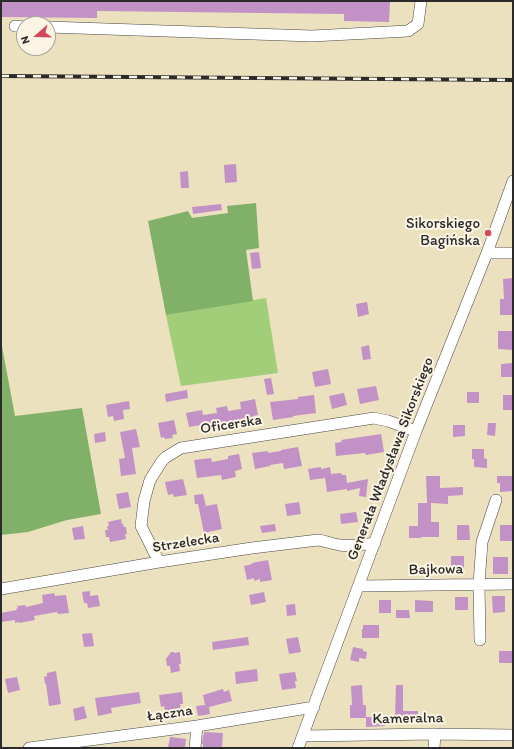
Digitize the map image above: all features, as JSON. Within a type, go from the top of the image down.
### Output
[{"type":"street","points":[[56,27],[312,36],[408,31],[418,24],[421,1]]},
{"type":"street","name":"Generała Władysława Sikorskiego","points":[[298,748],[360,586],[416,431],[487,253],[513,181]]},
{"type":"street","points":[[487,253],[513,252]]},
{"type":"street","name":"Oficerska","points":[[159,562],[141,526],[144,501],[150,480],[162,461],[174,452],[182,448],[374,418],[388,421],[416,431]]},
{"type":"street","points":[[480,640],[479,584],[482,542],[496,500]]},
{"type":"street","name":"Strzelecka","points":[[1,589],[252,548],[318,540],[324,540],[339,545],[375,543]]},
{"type":"street","name":"Bajkowa","points":[[360,586],[513,584]]},
{"type":"street","name":"Łączna","points":[[29,748],[74,745],[314,707]]},
{"type":"street","points":[[195,748],[197,726]]},
{"type":"street","points":[[434,748],[435,734]]},
{"type":"street","name":"Kameralna","points":[[303,736],[435,734],[513,735]]},
{"type":"green space","points":[[256,203],[259,248],[246,250],[253,301],[166,315],[148,221],[188,211],[192,218],[228,213],[227,206]]},
{"type":"green space","points":[[266,298],[278,373],[181,386],[166,315]]},
{"type":"green space","points":[[1,341],[15,416],[82,408],[101,514],[67,520],[28,532],[1,535]]},
{"type":"building","points":[[1,1],[390,1],[389,22],[344,21],[344,14],[97,11],[97,18],[56,18],[56,16],[1,17]]},
{"type":"building","points":[[236,164],[237,182],[225,183],[224,165]]},
{"type":"building","points":[[188,171],[189,188],[181,188],[180,172]]},
{"type":"building","points":[[221,204],[222,210],[193,214],[192,207]]},
{"type":"building","points":[[259,252],[261,268],[252,269],[250,253]]},
{"type":"building","points":[[513,278],[513,315],[500,315],[500,299],[504,299],[503,279]]},
{"type":"building","points":[[367,302],[369,314],[358,317],[356,304]]},
{"type":"building","points":[[498,331],[513,331],[513,350],[498,349]]},
{"type":"building","points":[[369,345],[371,359],[363,360],[361,347]]},
{"type":"building","points":[[513,363],[513,377],[501,377],[501,364]]},
{"type":"building","points":[[328,369],[331,384],[315,387],[312,372]]},
{"type":"building","points":[[271,378],[274,394],[267,395],[264,379]]},
{"type":"building","points":[[376,386],[379,400],[360,404],[357,389]]},
{"type":"building","points":[[187,390],[188,398],[166,402],[165,394]]},
{"type":"building","points":[[467,392],[479,392],[479,403],[467,403]]},
{"type":"building","points":[[344,393],[347,405],[332,409],[329,396]]},
{"type":"building","points":[[314,395],[316,413],[273,420],[270,402],[298,399],[298,397]]},
{"type":"building","points":[[503,395],[512,395],[513,410],[503,410]]},
{"type":"building","points":[[255,399],[258,415],[253,416],[254,421],[244,422],[243,420],[229,422],[229,424],[220,426],[220,424],[214,425],[214,423],[189,427],[186,413],[202,410],[203,415],[217,413],[216,408],[227,406],[228,411],[241,409],[240,402]]},
{"type":"building","points":[[129,401],[130,409],[123,410],[124,419],[114,421],[113,416],[108,417],[106,405]]},
{"type":"building","points":[[174,420],[177,434],[172,435],[173,438],[161,438],[158,423]]},
{"type":"building","points":[[488,423],[496,423],[495,436],[487,435]]},
{"type":"building","points":[[453,425],[465,425],[465,436],[453,437]]},
{"type":"building","points":[[136,429],[140,447],[132,448],[136,474],[121,476],[119,459],[125,458],[120,432]]},
{"type":"building","points":[[105,432],[106,441],[95,443],[94,434]]},
{"type":"building","points":[[381,434],[384,452],[366,455],[365,453],[336,456],[335,443],[342,442],[341,440]]},
{"type":"building","points":[[298,447],[302,466],[284,469],[283,463],[255,469],[252,453],[268,451],[268,453]]},
{"type":"building","points":[[472,449],[484,449],[484,458],[487,459],[487,468],[474,467]]},
{"type":"building","points":[[239,454],[242,469],[235,471],[236,477],[222,480],[221,475],[197,478],[194,460],[211,458],[212,462],[228,459],[228,456]]},
{"type":"building","points":[[321,467],[321,469],[330,467],[331,474],[341,473],[342,475],[346,475],[347,483],[368,479],[366,497],[359,496],[360,488],[347,491],[347,489],[327,492],[325,478],[310,480],[308,469]]},
{"type":"building","points":[[426,476],[440,476],[440,488],[463,487],[463,495],[448,496],[448,504],[431,503],[431,522],[439,522],[439,537],[409,538],[409,526],[418,526],[418,503],[427,503]]},
{"type":"building","points":[[497,476],[513,476],[513,491],[500,492],[500,483],[497,483]]},
{"type":"building","points":[[183,479],[187,495],[174,497],[173,494],[168,495],[165,482]]},
{"type":"building","points":[[128,492],[131,507],[119,509],[116,494]]},
{"type":"building","points":[[203,494],[206,506],[217,504],[222,529],[204,533],[198,504],[195,504],[194,495]]},
{"type":"building","points":[[299,502],[301,514],[287,516],[285,504]]},
{"type":"building","points":[[356,512],[358,522],[341,524],[340,514]]},
{"type":"building","points":[[121,519],[122,524],[126,527],[126,539],[110,542],[109,537],[106,537],[105,530],[108,530],[108,522]]},
{"type":"building","points":[[275,524],[276,531],[262,533],[260,526]]},
{"type":"building","points":[[457,525],[469,525],[470,540],[457,540]]},
{"type":"building","points":[[500,525],[513,525],[513,541],[500,541]]},
{"type":"building","points":[[83,526],[85,539],[74,540],[72,528]]},
{"type":"building","points":[[451,556],[464,556],[464,573],[456,573],[456,570],[451,570]]},
{"type":"building","points":[[493,557],[508,557],[508,574],[493,574]]},
{"type":"building","points":[[268,560],[272,580],[260,582],[260,579],[254,581],[254,578],[247,580],[244,566]]},
{"type":"building","points":[[90,591],[90,596],[98,595],[100,606],[88,608],[87,603],[84,603],[82,592]]},
{"type":"building","points":[[264,592],[266,602],[251,605],[249,595]]},
{"type":"building","points":[[54,593],[55,596],[66,595],[69,613],[58,614],[57,612],[34,616],[35,620],[19,623],[15,623],[15,620],[1,622],[1,613],[17,610],[17,606],[25,605],[26,607],[43,603],[42,595]]},
{"type":"building","points":[[492,596],[505,596],[505,612],[493,613]]},
{"type":"building","points":[[455,597],[468,597],[468,610],[455,610]]},
{"type":"building","points":[[379,600],[391,600],[391,613],[379,613]]},
{"type":"building","points":[[415,600],[433,601],[433,612],[415,612]]},
{"type":"building","points":[[295,604],[296,615],[287,616],[286,605]]},
{"type":"building","points":[[396,610],[409,610],[410,618],[396,618]]},
{"type":"building","points":[[363,625],[379,625],[379,638],[362,638]]},
{"type":"building","points":[[92,633],[94,646],[84,647],[82,634]]},
{"type":"building","points":[[248,637],[249,645],[213,650],[212,642]]},
{"type":"building","points":[[298,637],[301,652],[289,654],[286,639]]},
{"type":"building","points":[[353,647],[363,649],[363,651],[367,652],[366,659],[359,658],[359,662],[350,660]]},
{"type":"building","points":[[499,651],[512,651],[512,663],[499,663]]},
{"type":"building","points":[[171,652],[180,652],[180,671],[171,673],[170,666],[167,666],[166,659]]},
{"type":"building","points":[[257,669],[258,681],[236,684],[235,672]]},
{"type":"building","points":[[56,671],[61,704],[49,706],[44,677],[47,676],[47,673]]},
{"type":"building","points":[[295,672],[297,681],[295,681],[296,688],[282,690],[279,674]]},
{"type":"building","points":[[17,677],[20,690],[8,693],[5,679]]},
{"type":"building","points":[[362,685],[363,705],[366,705],[366,718],[350,718],[350,705],[352,705],[351,686]]},
{"type":"building","points":[[396,685],[403,685],[403,711],[418,711],[418,722],[400,722],[400,724],[385,724],[385,726],[366,727],[366,717],[395,717]]},
{"type":"building","points":[[223,689],[224,692],[229,690],[232,701],[209,707],[210,714],[198,716],[196,706],[205,705],[203,695]]},
{"type":"building","points":[[139,692],[141,703],[111,708],[112,713],[98,716],[95,698]]},
{"type":"building","points":[[182,692],[183,704],[180,704],[181,709],[165,711],[164,706],[161,707],[159,695]]},
{"type":"building","points":[[84,706],[87,718],[75,721],[73,709]]},
{"type":"building","points":[[204,732],[223,733],[222,748],[203,748],[202,744]]},
{"type":"building","points":[[170,737],[186,739],[185,748],[168,748]]},
{"type":"railway","points":[[1,76],[513,80]]},
{"type":"place","name":"Sikorskiego Bagińska","points":[[488,233]]}]
